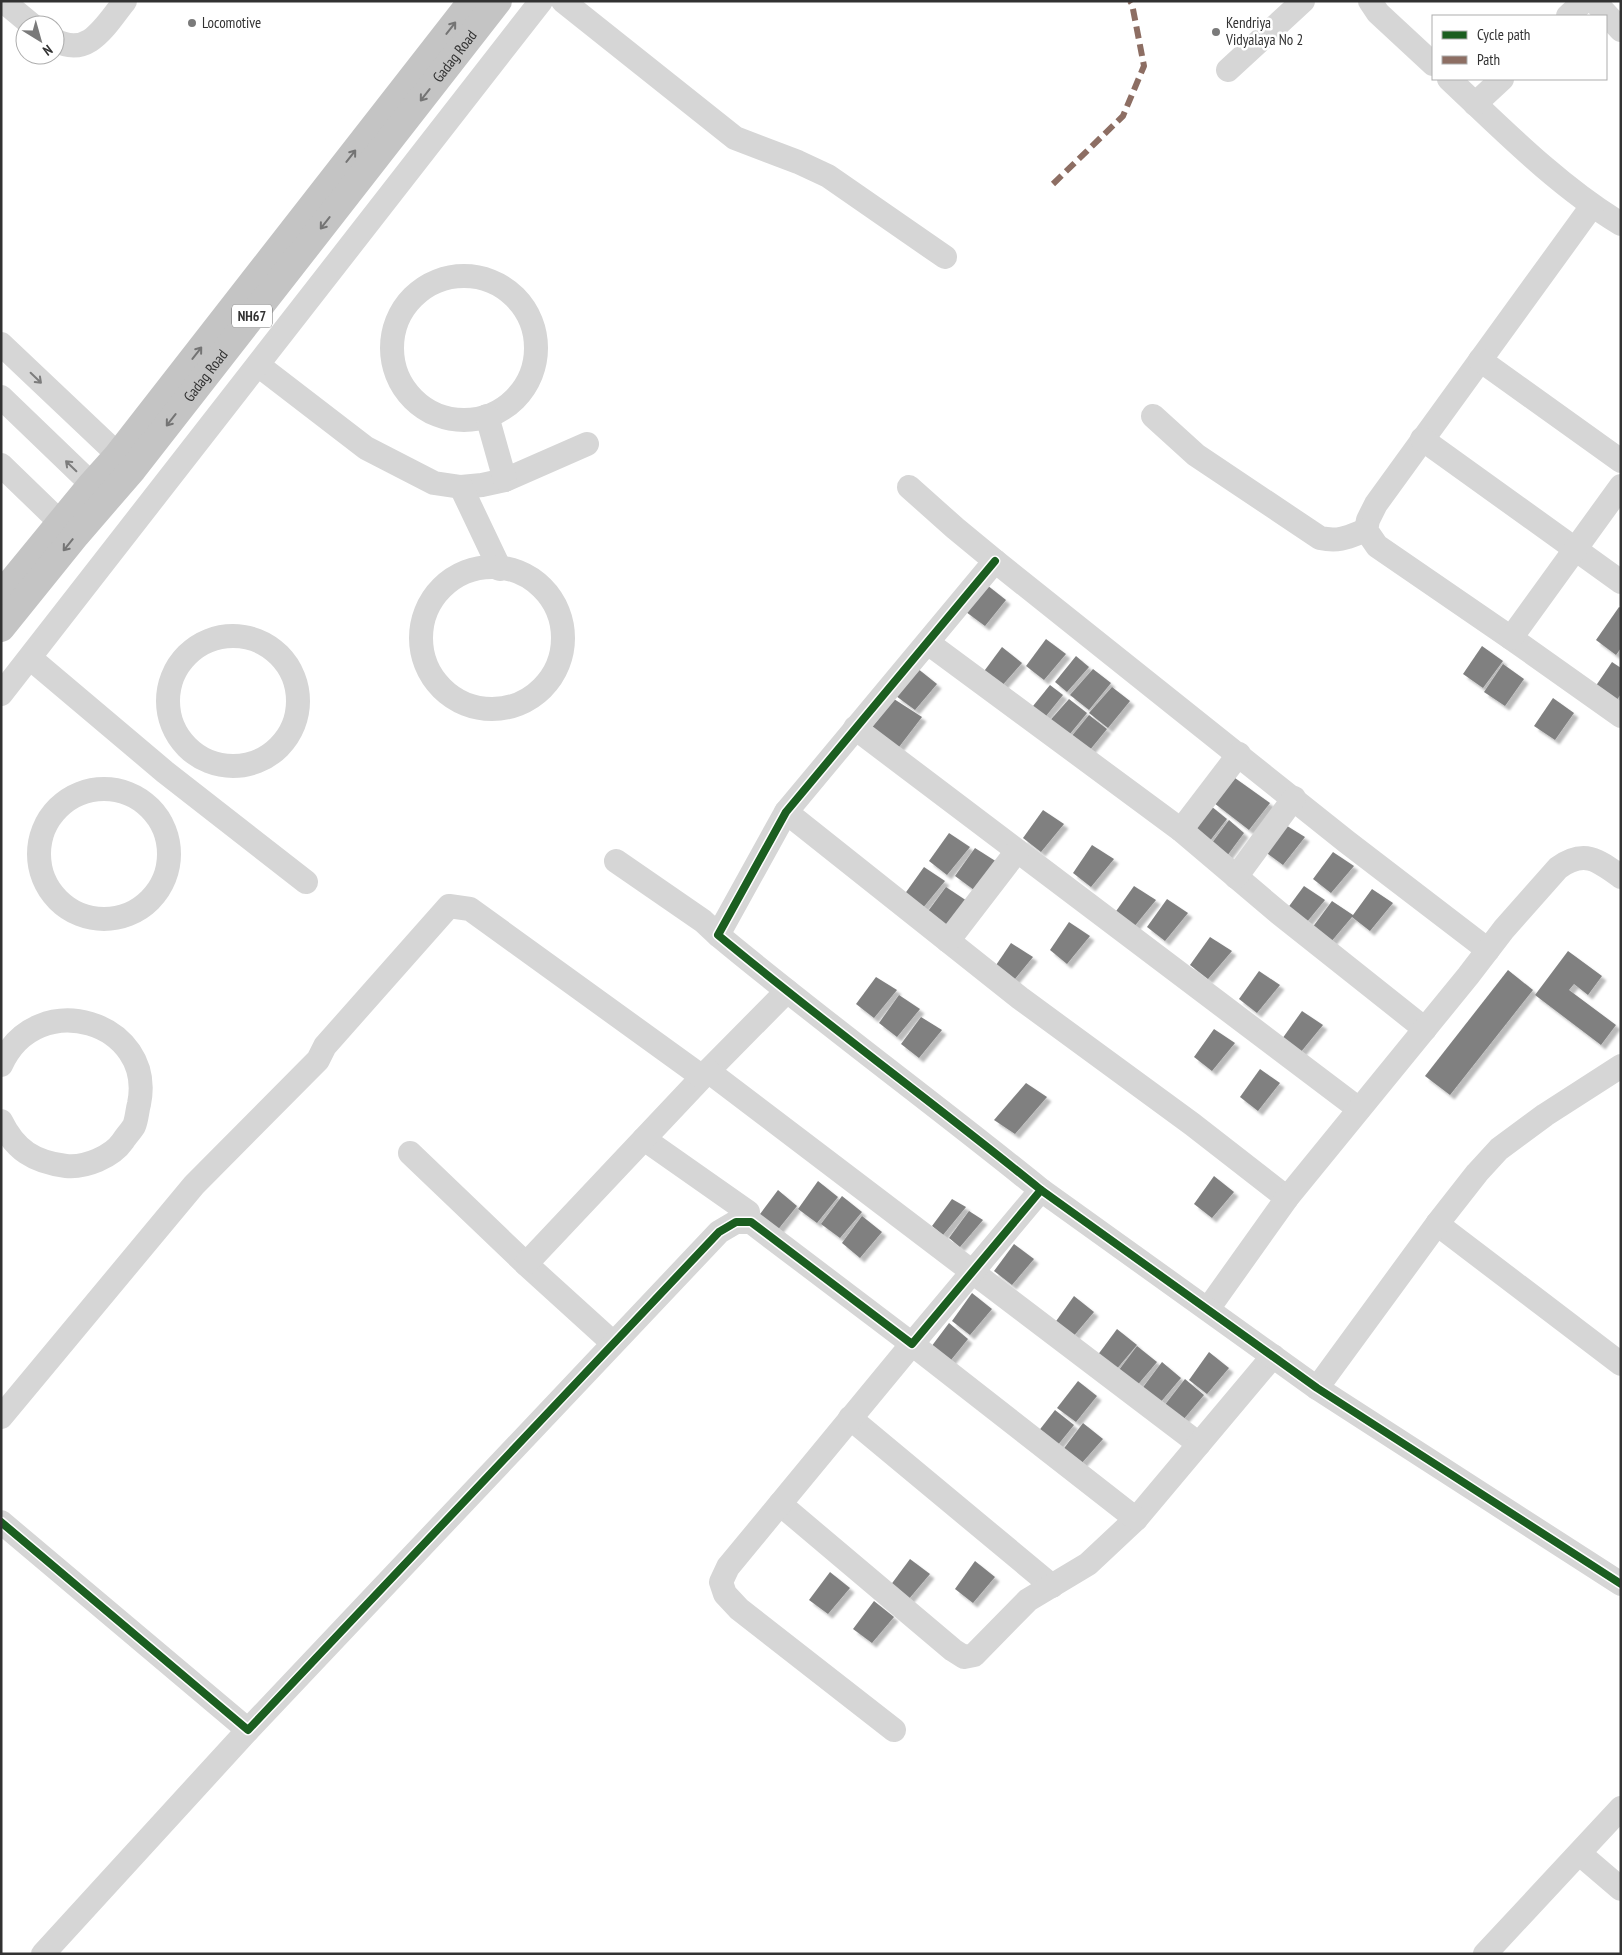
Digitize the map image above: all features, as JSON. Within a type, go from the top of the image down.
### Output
[{"type":"highway","name":"Gadag Road","points":[[1,628],[99,492],[125,462],[479,4]]},
{"type":"highway","name":"Gadag Road","points":[[1,595],[60,522],[99,492]]},
{"type":"street","points":[[3,1],[20,15]]},
{"type":"street","points":[[65,45],[82,46],[94,39],[125,1]]},
{"type":"street","points":[[1,694],[541,1]]},
{"type":"street","points":[[563,1],[736,138],[828,176],[944,258]]},
{"type":"street","points":[[1228,70],[1302,1]]},
{"type":"street","points":[[1370,1],[1378,12],[1432,63]]},
{"type":"street","points":[[1569,15],[1584,1]]},
{"type":"street","points":[[1594,1],[1621,30]]},
{"type":"street","points":[[1449,80],[1502,129],[1592,206],[1621,224]]},
{"type":"street","points":[[1475,104],[1501,80]]},
{"type":"street","points":[[1592,206],[1376,504],[1368,520],[1366,530],[1377,546],[1621,716]]},
{"type":"street","points":[[462,276],[487,279],[509,290],[532,322],[538,346],[530,380],[516,400],[487,416],[469,422],[444,419],[421,408],[404,391],[393,368],[393,332],[403,308],[421,290],[444,278],[462,276]]},
{"type":"street","points":[[1,344],[125,462]]},
{"type":"street","points":[[1480,360],[1621,461]]},
{"type":"street","points":[[258,366],[366,448],[434,483],[462,487],[505,480],[587,444]]},
{"type":"street","points":[[1,397],[99,492]]},
{"type":"street","points":[[487,416],[505,480]]},
{"type":"street","points":[[1153,416],[1196,455],[1320,538],[1343,540],[1366,530]]},
{"type":"street","points":[[1422,439],[1621,582]]},
{"type":"street","points":[[1,465],[60,522]]},
{"type":"street","points":[[1511,638],[1574,548],[1621,486]]},
{"type":"street","points":[[462,487],[500,569]]},
{"type":"street","points":[[909,487],[995,561],[1347,842],[1488,950]]},
{"type":"street","points":[[718,936],[786,812],[995,561]]},
{"type":"street","points":[[500,569],[514,570],[546,590],[559,612],[564,636],[557,669],[542,689],[522,703],[497,710],[472,707],[464,704],[450,696],[434,680],[423,657],[422,622],[433,599],[450,581],[472,570],[500,569]]},
{"type":"street","points":[[230,636],[253,638],[273,649],[282,658],[294,677],[298,699],[292,729],[279,748],[260,761],[237,767],[214,764],[194,754],[179,739],[169,719],[169,686],[178,665],[194,648],[214,638],[230,636]]},
{"type":"street","points":[[928,643],[1181,830],[1236,877],[1425,1029]]},
{"type":"street","points":[[30,658],[165,772],[306,882]]},
{"type":"street","points":[[855,728],[1359,1109]]},
{"type":"street","points":[[144,802],[165,772],[194,754]]},
{"type":"street","points":[[1181,830],[1239,754]]},
{"type":"street","points":[[101,788],[124,791],[144,802],[153,810],[165,829],[169,851],[163,882],[150,900],[131,913],[108,919],[85,916],[65,907],[50,892],[40,871],[40,838],[49,818],[65,801],[86,791],[101,788]]},
{"type":"street","points":[[1236,877],[1294,798]]},
{"type":"street","points":[[786,812],[1020,998],[1192,1124],[1287,1198]]},
{"type":"street","points":[[948,941],[1017,851]]},
{"type":"street","points":[[1208,1309],[1287,1198],[1536,891],[1568,860],[1578,858],[1591,858],[1621,876]]},
{"type":"street","points":[[616,861],[703,921],[718,936],[787,991],[1041,1190],[1317,1388],[1621,1584]]},
{"type":"street","points":[[1,1417],[194,1185],[318,1060],[325,1046],[449,906],[470,909],[701,1076],[708,1071]]},
{"type":"street","points":[[526,1264],[708,1071],[787,991]]},
{"type":"street","points":[[1,1065],[7,1052],[25,1034],[48,1022],[66,1020],[91,1023],[113,1034],[123,1044],[137,1066],[142,1091],[134,1124],[120,1145],[99,1160],[73,1166],[48,1164],[24,1153],[3,1133]]},
{"type":"street","points":[[1317,1388],[1437,1224],[1498,1149],[1545,1115],[1621,1066]]},
{"type":"street","points":[[708,1071],[1199,1444]]},
{"type":"street","points":[[644,1139],[748,1212]]},
{"type":"street","points":[[410,1153],[526,1264],[613,1343]]},
{"type":"street","points":[[894,1730],[739,1609],[725,1594],[721,1582],[728,1567],[1041,1190]]},
{"type":"street","points":[[43,1954],[248,1730],[613,1343],[720,1232],[736,1222],[751,1222],[912,1344],[1136,1519]]},
{"type":"street","points":[[1437,1224],[1621,1364]]},
{"type":"street","points":[[780,1504],[953,1650],[964,1657],[974,1654],[1028,1600],[1088,1564],[1136,1519],[1274,1356]]},
{"type":"street","points":[[850,1418],[1052,1586]]},
{"type":"street","points":[[1,1522],[248,1730]]},
{"type":"street","points":[[1486,1954],[1621,1808]]},
{"type":"street","points":[[1580,1854],[1621,1889]]},
{"type":"building","points":[[987,585],[1006,600],[985,626],[966,612]]},
{"type":"building","points":[[1619,607],[1621,608],[1621,648],[1616,655],[1596,640]]},
{"type":"building","points":[[1046,639],[1066,654],[1044,680],[1026,666]]},
{"type":"building","points":[[1482,646],[1503,661],[1483,688],[1463,674]]},
{"type":"building","points":[[1002,647],[1022,663],[1000,688],[982,674]]},
{"type":"building","points":[[1076,656],[1089,667],[1067,692],[1055,682]]},
{"type":"building","points":[[1612,662],[1621,668],[1621,694],[1614,704],[1593,690]]},
{"type":"building","points":[[1503,664],[1524,679],[1505,706],[1484,692]]},
{"type":"building","points":[[917,668],[937,684],[915,710],[896,696]]},
{"type":"building","points":[[1093,669],[1111,683],[1089,710],[1070,695]]},
{"type":"building","points":[[1050,685],[1063,695],[1042,721],[1029,711]]},
{"type":"building","points":[[1112,687],[1130,701],[1108,728],[1089,713]]},
{"type":"building","points":[[1553,698],[1574,713],[1555,740],[1534,726]]},
{"type":"building","points":[[894,699],[922,717],[899,747],[872,727]]},
{"type":"building","points":[[1069,699],[1087,713],[1065,740],[1046,725]]},
{"type":"building","points":[[1089,715],[1107,729],[1085,756],[1067,742]]},
{"type":"building","points":[[1235,778],[1270,803],[1249,830],[1214,803]]},
{"type":"building","points":[[1211,806],[1227,819],[1209,842],[1194,829]]},
{"type":"building","points":[[1043,810],[1064,824],[1041,852],[1023,838]]},
{"type":"building","points":[[1229,820],[1244,833],[1227,856],[1212,843]]},
{"type":"building","points":[[1284,824],[1305,837],[1283,865],[1264,851]]},
{"type":"building","points":[[949,833],[970,847],[947,875],[929,861]]},
{"type":"building","points":[[1092,845],[1114,859],[1091,887],[1073,873]]},
{"type":"building","points":[[975,848],[997,862],[974,890],[955,876]]},
{"type":"building","points":[[1333,852],[1354,866],[1331,893],[1313,879]]},
{"type":"building","points":[[924,867],[945,881],[922,909],[904,895]]},
{"type":"building","points":[[1134,886],[1156,900],[1133,928],[1114,914]]},
{"type":"building","points":[[1304,886],[1325,900],[1302,928],[1284,913]]},
{"type":"building","points":[[946,887],[967,901],[945,929],[926,914]]},
{"type":"building","points":[[1372,889],[1393,903],[1370,931],[1352,917],[1330,943],[1312,928],[1332,901],[1353,915]]},
{"type":"building","points":[[1167,899],[1188,913],[1165,941],[1147,927]]},
{"type":"building","points":[[1069,922],[1090,936],[1067,964],[1050,950]]},
{"type":"building","points":[[1210,937],[1232,951],[1208,979],[1190,965]]},
{"type":"building","points":[[1011,943],[1033,957],[1010,985],[992,971]]},
{"type":"building","points":[[1568,951],[1602,976],[1588,995],[1574,984],[1569,990],[1616,1025],[1601,1045],[1535,995]]},
{"type":"building","points":[[1508,970],[1533,990],[1450,1095],[1425,1076]]},
{"type":"building","points":[[1259,971],[1280,985],[1257,1013],[1239,999]]},
{"type":"building","points":[[876,977],[897,990],[874,1018],[856,1004]]},
{"type":"building","points":[[899,995],[920,1009],[897,1037],[879,1023]]},
{"type":"building","points":[[1302,1011],[1323,1025],[1300,1053],[1282,1039]]},
{"type":"building","points":[[921,1017],[942,1030],[919,1058],[901,1044]]},
{"type":"building","points":[[1214,1029],[1235,1043],[1212,1071],[1194,1057]]},
{"type":"building","points":[[1260,1069],[1280,1083],[1258,1111],[1240,1097]]},
{"type":"building","points":[[1026,1083],[1047,1097],[1015,1134],[994,1120]]},
{"type":"building","points":[[1214,1176],[1234,1192],[1212,1218],[1194,1204]]},
{"type":"building","points":[[818,1181],[838,1197],[817,1223],[798,1209]]},
{"type":"building","points":[[778,1190],[797,1206],[776,1232],[757,1218]]},
{"type":"building","points":[[842,1196],[862,1212],[840,1238],[821,1224]]},
{"type":"building","points":[[952,1199],[966,1207],[943,1235],[932,1226]]},
{"type":"building","points":[[969,1211],[983,1220],[960,1247],[949,1238]]},
{"type":"building","points":[[862,1216],[882,1232],[860,1258],[842,1243]]},
{"type":"building","points":[[1014,1244],[1034,1259],[1012,1285],[994,1271]]},
{"type":"building","points":[[972,1293],[992,1309],[970,1335],[952,1321]]},
{"type":"building","points":[[1074,1296],[1094,1312],[1072,1338],[1054,1324]]},
{"type":"building","points":[[949,1323],[968,1339],[947,1365],[928,1351]]},
{"type":"building","points":[[1117,1329],[1137,1345],[1115,1371],[1097,1356]]},
{"type":"building","points":[[1137,1346],[1157,1362],[1135,1388],[1116,1374]]},
{"type":"building","points":[[1209,1352],[1229,1368],[1207,1394],[1189,1380]]},
{"type":"building","points":[[1162,1362],[1181,1378],[1159,1404],[1141,1390]]},
{"type":"building","points":[[1185,1379],[1204,1395],[1183,1420],[1164,1406]]},
{"type":"building","points":[[1078,1381],[1097,1396],[1076,1422],[1057,1408]]},
{"type":"building","points":[[1055,1410],[1074,1425],[1053,1451],[1034,1437]]},
{"type":"building","points":[[1083,1423],[1103,1439],[1081,1464],[1062,1451]]},
{"type":"building","points":[[910,1559],[930,1574],[908,1600],[890,1586]]},
{"type":"building","points":[[975,1561],[995,1577],[973,1603],[955,1589]]},
{"type":"building","points":[[830,1572],[850,1588],[828,1614],[809,1600]]},
{"type":"building","points":[[874,1601],[894,1617],[872,1643],[853,1629]]},
{"type":"marked path","points":[[1053,184],[1123,116],[1144,66],[1130,1]]},
{"type":"cycle path","points":[[995,561],[786,812],[718,935],[1041,1190]]},
{"type":"cycle path","points":[[1,1522],[248,1730],[719,1232],[736,1222],[751,1222],[912,1344],[1041,1190],[1317,1388],[1621,1584]]},
{"type":"place","name":"Locomotive","points":[[192,23]]},
{"type":"place","name":"Kendriya Vidyalaya No 2","points":[[1216,32]]}]
